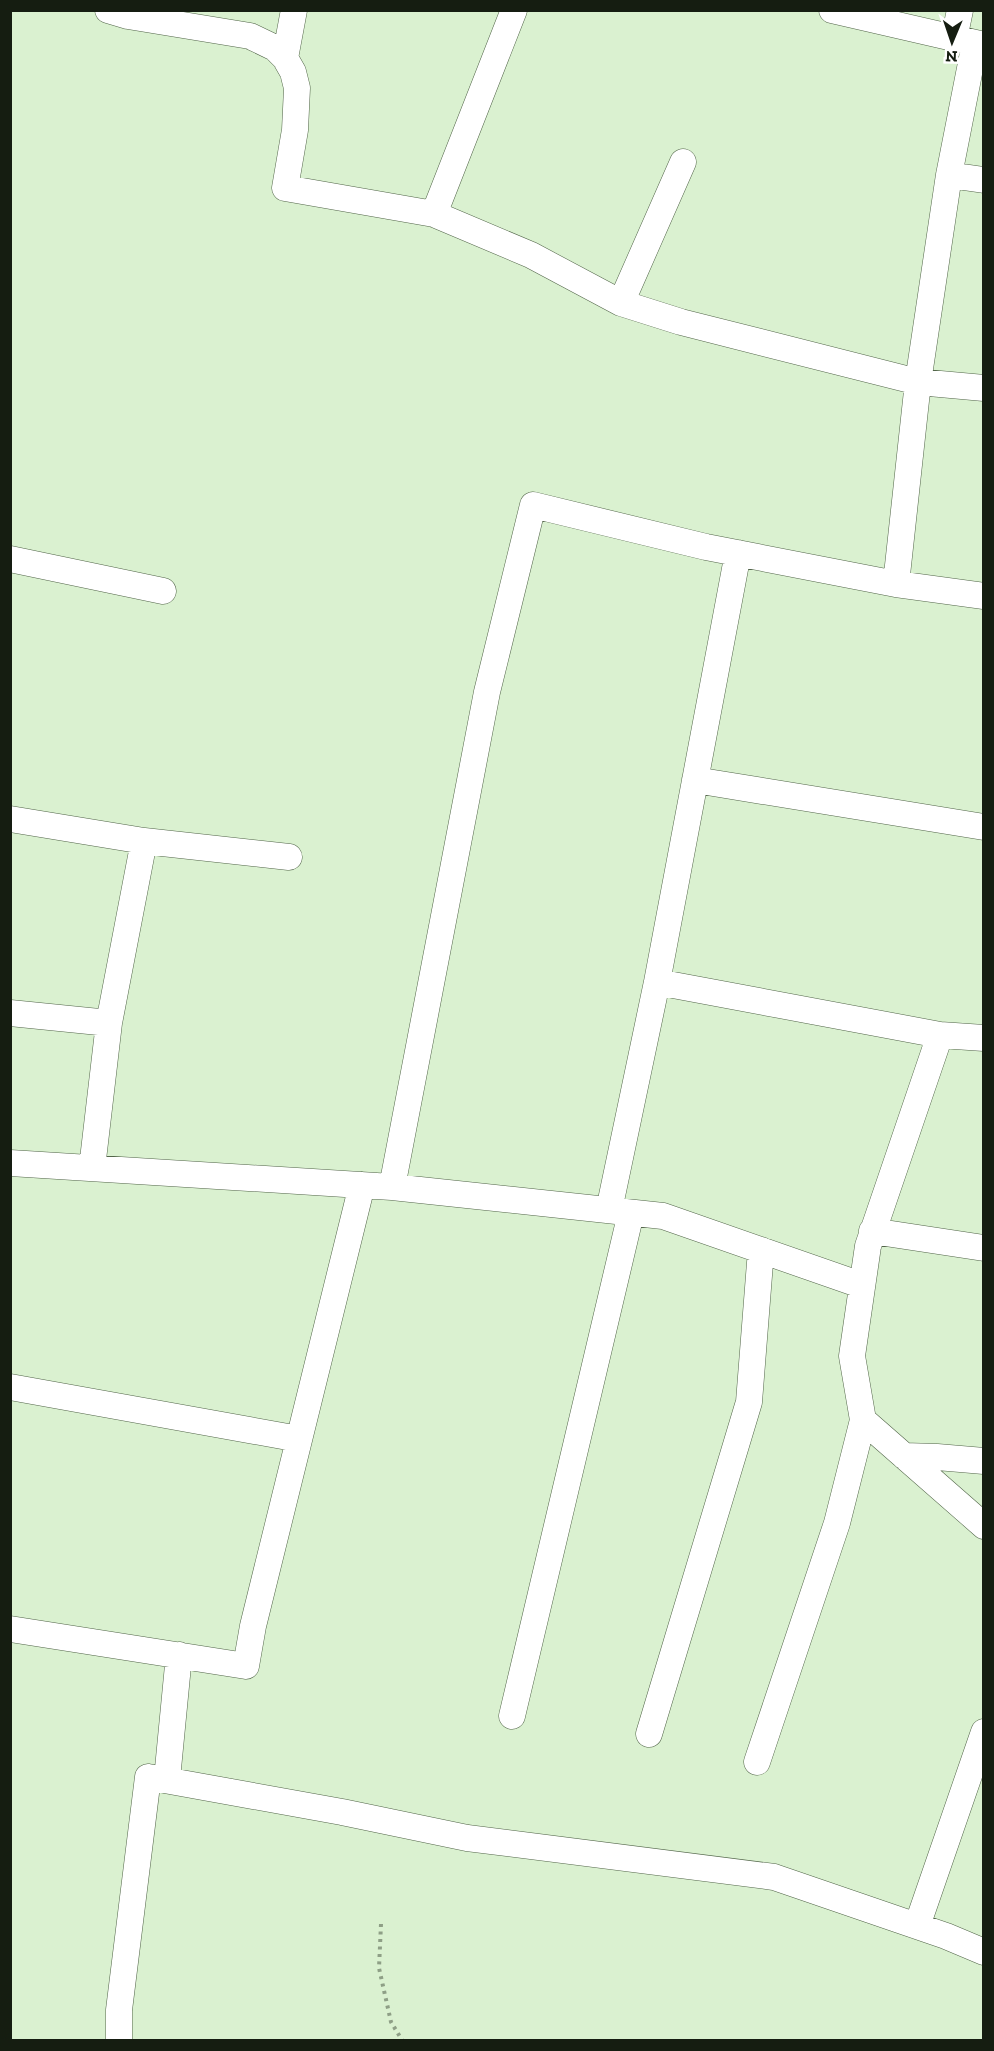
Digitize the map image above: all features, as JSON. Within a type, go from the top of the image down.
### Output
[{"type":"street","points":[[108,10],[128,16],[250,36],[263,41],[285,57],[293,72],[297,88],[295,130],[285,188],[434,214],[531,255],[621,303],[692,325],[918,382],[984,388]]},
{"type":"street","points":[[285,57],[294,10]]},
{"type":"street","points":[[434,214],[514,10]]},
{"type":"street","points":[[832,10],[971,42]]},
{"type":"street","points":[[896,584],[918,382],[971,42],[960,10]]},
{"type":"street","points":[[621,303],[683,162]]},
{"type":"street","points":[[949,175],[984,180]]},
{"type":"street","points":[[392,1187],[487,692],[533,505],[738,553],[896,584],[984,596]]},
{"type":"street","points":[[512,1716],[620,1212],[657,982],[738,553]]},
{"type":"street","points":[[10,559],[163,591]]},
{"type":"street","points":[[695,780],[984,827]]},
{"type":"street","points":[[10,819],[144,841],[289,857]]},
{"type":"street","points":[[92,1168],[109,1023],[144,841]]},
{"type":"street","points":[[657,982],[940,1035],[984,1038]]},
{"type":"street","points":[[10,1012],[109,1023]]},
{"type":"street","points":[[757,1762],[837,1523],[863,1420],[852,1356],[861,1285],[872,1231],[940,1035]]},
{"type":"street","points":[[10,1163],[392,1187],[663,1216],[861,1285]]},
{"type":"street","points":[[10,1629],[246,1666],[253,1626],[362,1185]]},
{"type":"street","points":[[872,1231],[984,1248]]},
{"type":"street","points":[[649,1734],[749,1402],[761,1250]]},
{"type":"street","points":[[10,1387],[299,1439]]},
{"type":"street","points":[[863,1420],[984,1526]]},
{"type":"street","points":[[904,1456],[984,1461]]},
{"type":"street","points":[[166,1779],[179,1655]]},
{"type":"street","points":[[917,1926],[984,1732]]},
{"type":"street","points":[[118,2040],[119,2010],[148,1777],[342,1812],[467,1838],[774,1877],[917,1926],[984,1952]]},
{"type":"path","points":[[381,1924],[379,1968],[391,2022],[402,2040]]}]
